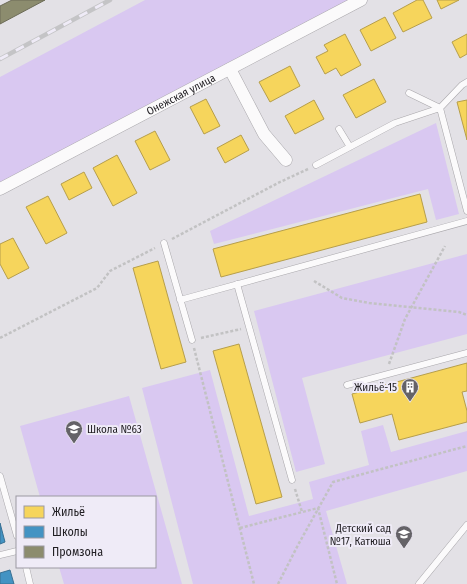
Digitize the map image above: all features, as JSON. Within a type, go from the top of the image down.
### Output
[{"type":"street","name":"Онежская улица","points":[[0,189],[361,0]]},
{"type":"street","points":[[230,69],[264,134],[286,160]]},
{"type":"lane","points":[[316,165],[395,122],[440,108],[462,85],[467,82]]},
{"type":"lane","points":[[410,93],[440,108],[467,211]]},
{"type":"lane","points":[[339,129],[350,147]]},
{"type":"lane","points":[[180,300],[467,221]]},
{"type":"lane","points":[[164,243],[192,340]]},
{"type":"lane","points":[[237,284],[292,480]]},
{"type":"lane","points":[[347,385],[467,353]]},
{"type":"lane","points":[[0,476],[16,532]]},
{"type":"lane","points":[[419,584],[467,525]]},
{"type":"lane","points":[[0,556],[16,551]]},
{"type":"lane","points":[[26,568],[30,584]]},
{"type":"path","points":[[0,338],[98,288],[110,272],[278,183],[316,165]]},
{"type":"path","points":[[386,375],[405,319],[445,246]]},
{"type":"path","points":[[314,281],[342,298],[369,303],[459,312],[467,315]]},
{"type":"path","points":[[249,327],[192,340],[254,584]]},
{"type":"path","points":[[278,584],[333,482],[467,446]]},
{"type":"path","points":[[292,480],[302,512]]},
{"type":"path","points":[[240,528],[318,508]]},
{"type":"path","points":[[318,508],[337,584]]},
{"type":"shaded area","points":[[145,0],[350,0],[0,183],[0,77]]},
{"type":"shaded area","points":[[436,123],[459,214],[436,220],[428,189],[214,244],[210,231]]},
{"type":"shaded area","points":[[467,254],[467,334],[302,378],[325,464],[296,472],[254,311]]},
{"type":"shaded area","points":[[210,370],[249,516],[313,499],[309,482],[369,465],[361,431],[383,425],[391,452],[467,431],[467,471],[326,511],[347,584],[193,584],[142,388]]},
{"type":"shaded area","points":[[129,396],[182,584],[64,584],[59,568],[156,568],[156,496],[40,496],[20,426]]},
{"type":"building: Жильё","points":[[417,0],[423,0],[432,18],[403,32],[393,13]]},
{"type":"building: Жильё","points":[[437,0],[459,0],[441,9]]},
{"type":"building: Жильё","points":[[385,17],[396,38],[371,51],[360,30]]},
{"type":"building: Жильё","points":[[345,34],[361,65],[341,76],[336,68],[325,74],[316,57],[328,51],[324,45]]},
{"type":"building: Жильё","points":[[467,34],[467,54],[460,58],[452,42]]},
{"type":"building: Жильё","points":[[290,66],[300,86],[270,102],[259,82]]},
{"type":"building: Жильё","points":[[374,79],[386,102],[356,118],[343,95]]},
{"type":"building: Жильё","points":[[206,99],[220,126],[204,134],[190,107]]},
{"type":"building: Жильё","points":[[314,100],[324,119],[295,134],[285,116]]},
{"type":"building: Жильё","points":[[467,100],[467,140],[457,102]]},
{"type":"building: Жильё","points":[[155,131],[170,160],[150,170],[135,141]]},
{"type":"building: Жильё","points":[[241,135],[249,150],[225,163],[217,148]]},
{"type":"building: Жильё","points":[[117,155],[137,193],[113,206],[93,168]]},
{"type":"building: Жильё","points":[[84,172],[92,188],[69,200],[61,184]]},
{"type":"building: Жильё","points":[[420,194],[427,222],[221,277],[213,249]]},
{"type":"building: Жильё","points":[[48,196],[67,233],[46,244],[26,207]]},
{"type":"building: Жильё","points":[[13,238],[29,268],[8,279],[0,264],[0,244]]},
{"type":"building: Жильё","points":[[158,261],[186,362],[161,369],[133,268]]},
{"type":"building: Жильё","points":[[239,344],[282,497],[256,504],[213,351]]},
{"type":"building: Жильё","name":"Жильё-15","points":[[467,363],[467,391],[462,392],[467,411],[467,422],[399,440],[392,414],[360,423],[352,394]]},
{"type":"building: Школы","points":[[0,523],[5,542],[0,544]]},
{"type":"building: Школы","points":[[10,570],[14,584],[0,584],[0,573]]},
{"type":"building: Промзона","points":[[12,0],[45,0],[0,24],[0,6]]},
{"type":"railway","points":[[0,59],[110,0]]},
{"type":"place","name":"Жильё-15","points":[[410,402]]},
{"type":"place","name":"Школа №63","points":[[74,444]]},
{"type":"place","name":"Детский сад №17, Катюша","points":[[404,549]]}]
